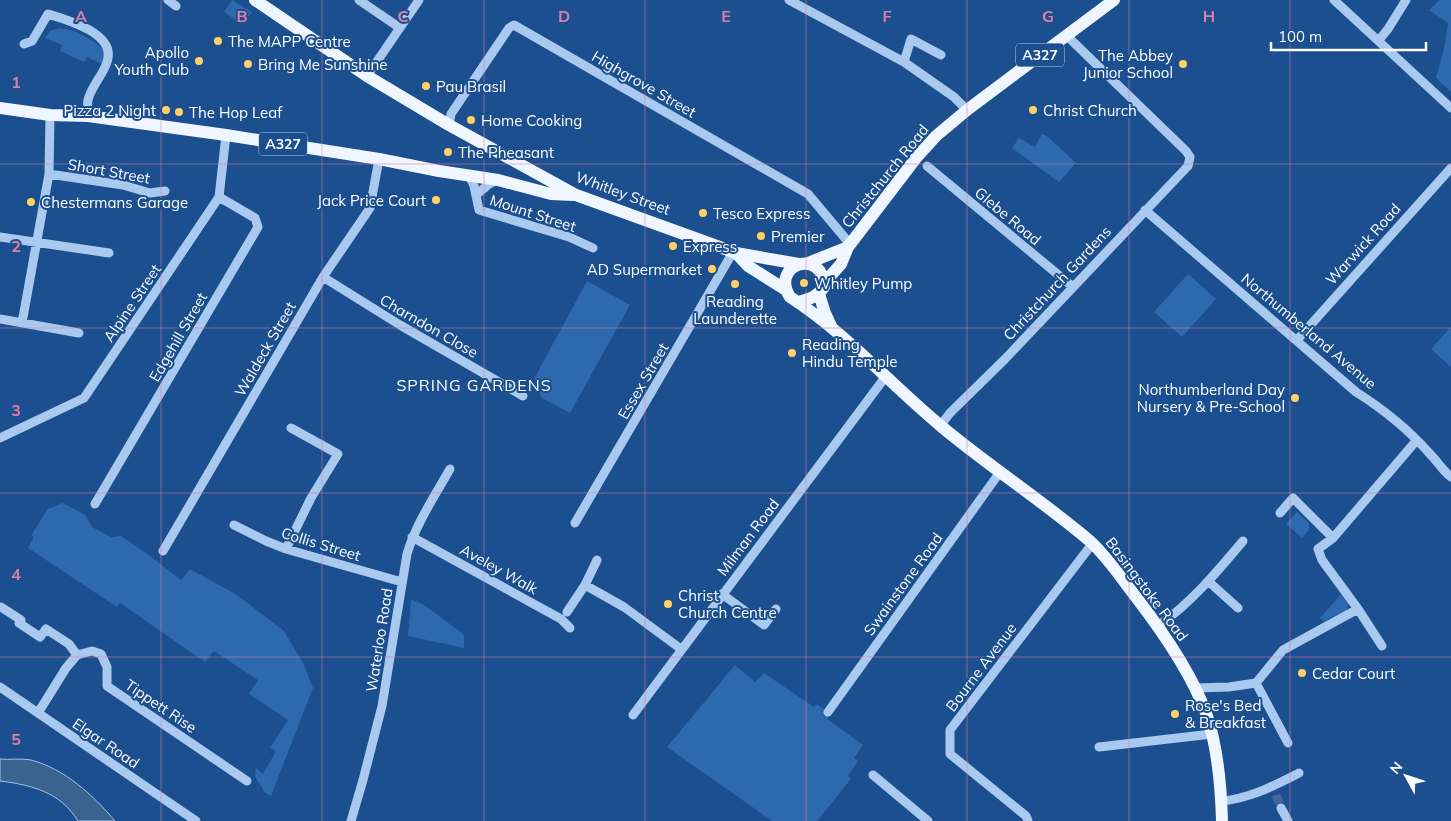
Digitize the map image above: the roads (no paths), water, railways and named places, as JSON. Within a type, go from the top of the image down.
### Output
[{"type":"main road","name":"A327","points":[[255,0],[367,76],[449,125]]},
{"type":"main road","name":"Christchurch Road","points":[[822,288],[841,264],[849,245],[916,158],[936,136],[967,110],[1114,0]]},
{"type":"main road","name":"A327","points":[[0,108],[50,115],[88,116],[379,158],[439,171],[498,180],[551,194],[576,195]]},
{"type":"main road","name":"Whitley Street","points":[[449,125],[576,195],[664,225],[734,252],[803,264]]},
{"type":"main road","name":"Christchurch Road","points":[[803,264],[849,245]]},
{"type":"main road","name":"Whitley Street","points":[[734,252],[748,266],[786,290]]},
{"type":"main road","points":[[833,330],[825,313],[822,288],[823,277],[818,268],[803,264],[790,270],[784,282],[790,297],[833,330],[886,376]]},
{"type":"main road","points":[[798,302],[811,299],[822,288]]},
{"type":"main road","name":"Basingstoke Road","points":[[886,376],[940,426],[1042,502],[1092,544],[1106,558],[1158,626],[1194,688],[1206,713],[1218,762],[1222,821]]},
{"type":"street","points":[[168,0],[176,6]]},
{"type":"street","points":[[359,0],[400,28]]},
{"type":"street","points":[[367,76],[419,0]]},
{"type":"street","points":[[790,0],[904,62],[954,96],[967,110]]},
{"type":"street","points":[[1334,0],[1451,108]]},
{"type":"street","points":[[1379,40],[1388,30],[1406,0]]},
{"type":"street","points":[[24,44],[32,42],[48,14],[66,19],[98,35],[107,46],[108,60],[88,100],[88,116]]},
{"type":"street","name":"Highgrove Street","points":[[449,125],[451,114],[509,28],[514,25],[808,194],[849,245]]},
{"type":"street","name":"Christchurch Gardens","points":[[940,426],[950,413],[1005,359],[1188,166],[1190,157],[1186,150],[1066,35]]},
{"type":"street","points":[[904,62],[911,39],[941,55]]},
{"type":"street","points":[[22,323],[49,174],[50,115]]},
{"type":"street","name":"Alpine Street","points":[[0,438],[84,398],[219,197],[226,135]]},
{"type":"street","name":"Waldeck Street","points":[[163,551],[323,277],[370,208],[379,158]]},
{"type":"street","name":"Glebe Road","points":[[927,166],[1073,287]]},
{"type":"street","name":"Warwick Road","points":[[1296,340],[1451,168]]},
{"type":"street","name":"Short Street","points":[[49,174],[123,185],[150,193],[165,191]]},
{"type":"street","name":"Mount Street","points":[[469,175],[474,186],[479,210],[569,237],[593,248]]},
{"type":"street","name":"Mount Street","points":[[476,195],[489,184],[498,180]]},
{"type":"street","name":"Edgehill Street","points":[[95,504],[258,227],[255,218],[219,197]]},
{"type":"street","name":"Northumberland Avenue","points":[[1145,210],[1356,392],[1375,404],[1416,441],[1451,477]]},
{"type":"street","points":[[0,237],[109,253]]},
{"type":"street","name":"Essex Street","points":[[575,523],[734,252]]},
{"type":"street","name":"Charndon Close","points":[[323,277],[400,325],[523,396]]},
{"type":"street","points":[[0,319],[79,333]]},
{"type":"street","name":"Milman Road","points":[[633,715],[681,648],[886,376]]},
{"type":"street","points":[[286,549],[311,498],[342,456],[292,428]]},
{"type":"street","points":[[1382,646],[1322,560],[1318,549],[1333,538],[1416,441]]},
{"type":"street","name":"Waterloo Road","points":[[350,821],[363,780],[382,706],[402,582],[412,537],[450,469]]},
{"type":"street","name":"Swainstone Road","points":[[828,712],[1000,472]]},
{"type":"street","points":[[1280,513],[1293,498],[1333,538]]},
{"type":"street","name":"Collis Street","points":[[234,525],[286,549],[402,582]]},
{"type":"street","name":"Aveley Walk","points":[[412,537],[561,619],[570,628]]},
{"type":"street","points":[[1158,626],[1178,611],[1208,581],[1243,541]]},
{"type":"street","name":"Bourne Avenue","points":[[1028,821],[1026,816],[950,754],[950,730],[1092,544]]},
{"type":"street","points":[[567,612],[585,585],[598,560]]},
{"type":"street","points":[[1208,581],[1238,608]]},
{"type":"street","points":[[585,585],[624,607],[681,648]]},
{"type":"street","points":[[722,594],[764,625],[776,609]]},
{"type":"street","points":[[2,606],[22,620],[19,623],[40,637],[46,628],[69,644],[77,656],[66,668],[38,713]]},
{"type":"street","points":[[1194,688],[1256,684],[1283,650],[1358,609]]},
{"type":"street","name":"Tippett Rise","points":[[77,656],[92,651],[101,654],[107,667],[107,686],[247,781]]},
{"type":"street","points":[[1256,684],[1288,743]]},
{"type":"street","name":"Elgar Road","points":[[0,687],[196,821]]},
{"type":"street","points":[[1099,747],[1212,734]]},
{"type":"street","points":[[1222,802],[1274,791],[1299,773]]},
{"type":"street","points":[[873,775],[928,821]]},
{"type":"street","points":[[1281,808],[1288,821]]},
{"type":"tunnel","points":[[1276,795],[1281,808]]},
{"type":"place","name":"The MAPP Centre","points":[[218,41]]},
{"type":"place","name":"Apollo Youth Club","points":[[199,61]]},
{"type":"place","name":"Bring Me Sunshine","points":[[248,64]]},
{"type":"place","name":"The Abbey Junior School","points":[[1183,64]]},
{"type":"place","name":"Pau Brasil","points":[[426,86]]},
{"type":"place","name":"Pizza 2 Night","points":[[166,110]]},
{"type":"place","name":"Christ Church","points":[[1033,110]]},
{"type":"place","name":"The Hop Leaf","points":[[179,112]]},
{"type":"place","name":"Home Cooking","points":[[471,120]]},
{"type":"place","name":"The Pheasant","points":[[448,152]]},
{"type":"place","name":"Jack Price Court","points":[[436,200]]},
{"type":"place","name":"Chestermans Garage","points":[[31,202]]},
{"type":"place","name":"Tesco Express","points":[[703,213]]},
{"type":"place","name":"Premier","points":[[761,236]]},
{"type":"place","name":"Express","points":[[673,246]]},
{"type":"place","name":"AD Supermarket","points":[[712,269]]},
{"type":"place","name":"Whitley Pump","points":[[804,283]]},
{"type":"place","name":"Reading Launderette","points":[[735,284]]},
{"type":"place","name":"Reading Hindu Temple","points":[[792,353]]},
{"type":"place","name":"Northumberland Day Nursery & Pre-School","points":[[1295,398]]},
{"type":"place","name":"Christ Church Centre","points":[[668,604]]},
{"type":"place","name":"Cedar Court","points":[[1302,673]]},
{"type":"place","name":"Rose's Bed & Breakfast","points":[[1175,714]]},
{"type":"district","name":"SPRING GARDENS","points":[[474,385]]}]
